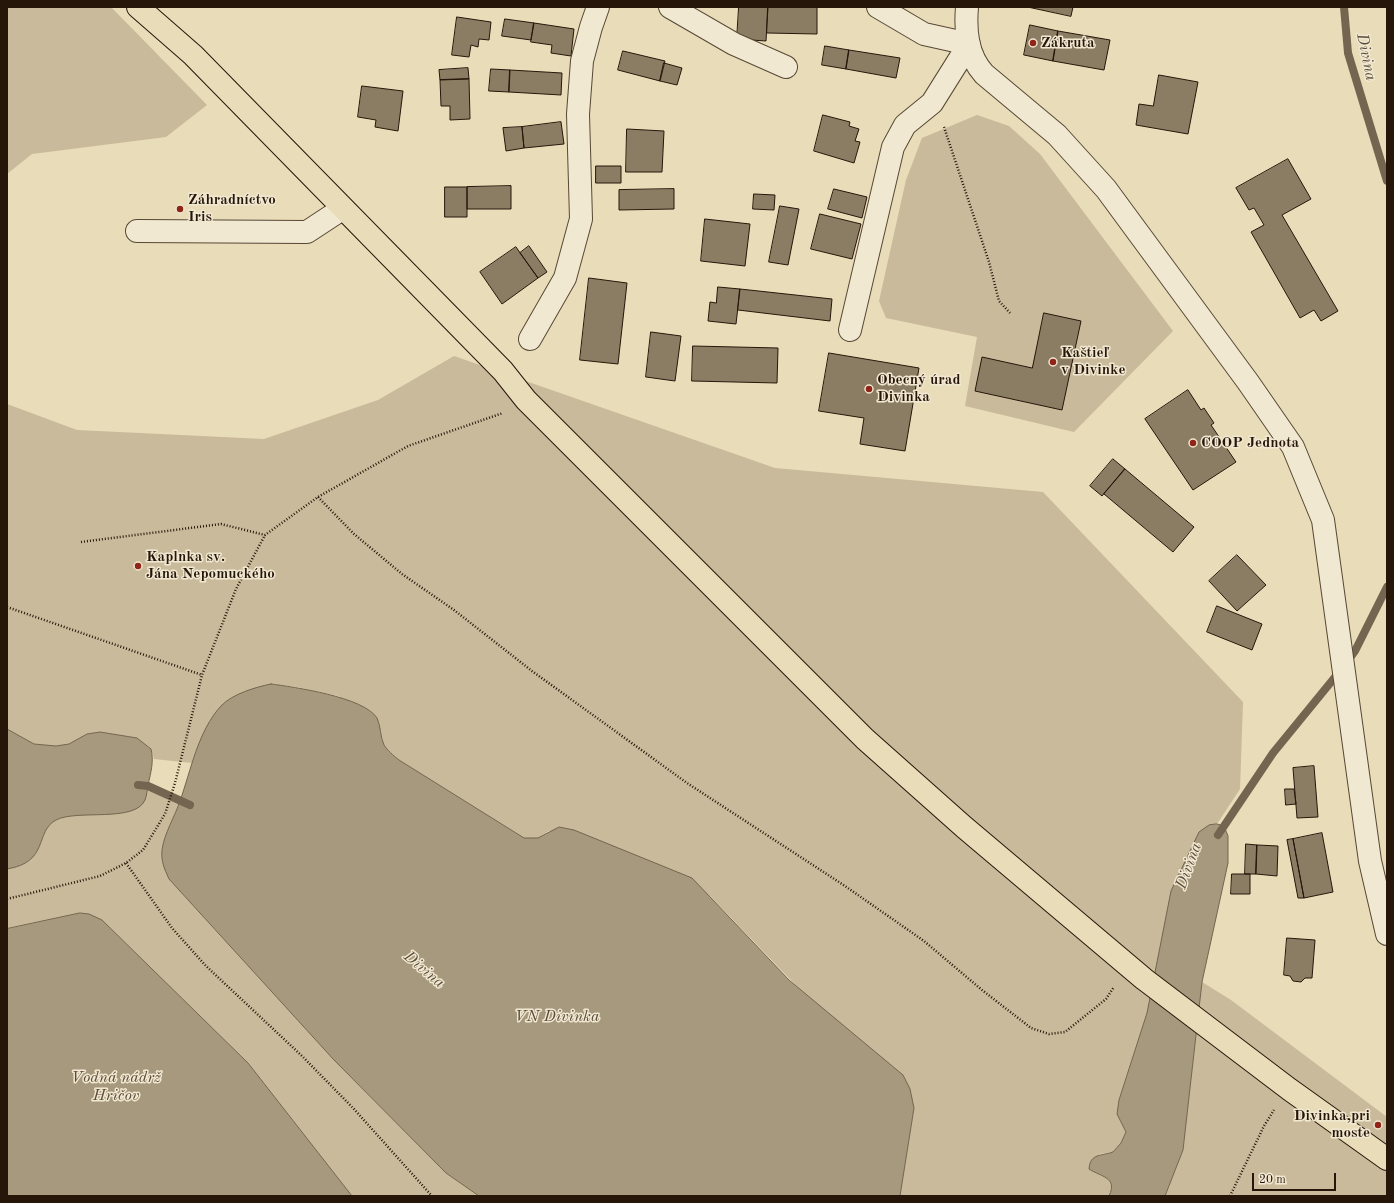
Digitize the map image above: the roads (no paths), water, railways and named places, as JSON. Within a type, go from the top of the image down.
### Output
[{"type":"main road","points":[[138,7],[193,55],[342,209],[503,371],[526,400],[865,739],[964,828],[1136,973],[1289,1088],[1387,1159]]},
{"type":"street","points":[[530,339],[565,278],[581,219],[578,114],[582,61],[590,26],[598,7]]},
{"type":"street","points":[[670,7],[734,44],[786,67]]},
{"type":"street","points":[[878,7],[924,34],[969,44]]},
{"type":"street","points":[[967,7],[966,24],[972,58],[984,74],[1057,135],[1106,189],[1294,447],[1323,520],[1370,861],[1387,934]]},
{"type":"street","points":[[850,330],[892,147],[905,125],[932,103],[969,44]]},
{"type":"street","points":[[138,231],[307,232],[342,209]]},
{"type":"water","name":"VN Divinka","points":[[271,684],[328,694],[358,704],[370,711],[377,718],[384,745],[399,760],[524,838],[538,838],[559,827],[574,830],[692,878],[789,980],[903,1075],[910,1089],[914,1108],[900,1196],[479,1196],[446,1173],[334,1060],[169,879],[164,868],[162,861],[163,844],[206,727],[221,706],[231,698],[251,689]]},
{"type":"water","points":[[7,729],[34,744],[56,746],[69,744],[87,734],[100,732],[137,738],[151,749],[152,753],[152,767],[145,800],[139,807],[118,814],[77,815],[56,820],[49,825],[36,854],[30,860],[21,865],[7,869]]},
{"type":"water","points":[[1217,824],[1224,826],[1228,836],[1228,863],[1202,982],[1183,1150],[1165,1196],[1109,1196],[1111,1190],[1110,1181],[1089,1169],[1090,1164],[1097,1156],[1113,1152],[1121,1143],[1126,1132],[1117,1114],[1119,1100],[1147,1013],[1171,891],[1199,832],[1209,825]]},
{"type":"water","name":"Vodná nádrž Hričov","points":[[80,913],[89,914],[102,920],[248,1063],[352,1196],[7,1196],[7,929]]},
{"type":"waterway","name":"Divina","points":[[1344,7],[1348,53],[1387,181]]},
{"type":"waterway","name":"Divina","points":[[1347,662],[1355,651],[1387,587]]},
{"type":"waterway","name":"Divina","points":[[1218,835],[1273,753],[1340,671]]},
{"type":"waterway","name":"Divina","points":[[138,785],[148,786],[190,805]]},
{"type":"place","name":"Zákruta","points":[[1033,43]]},
{"type":"place","name":"Záhradníctvo Iris","points":[[180,209]]},
{"type":"place","name":"Kaštieľ v Divinke","points":[[1053,362]]},
{"type":"place","name":"Obecný úrad Divinka","points":[[869,389]]},
{"type":"place","name":"COOP Jednota","points":[[1193,443]]},
{"type":"place","name":"Kaplnka sv. Jána Nepomuckého","points":[[138,566]]},
{"type":"place","name":"Divinka,pri moste","points":[[1378,1125]]}]
